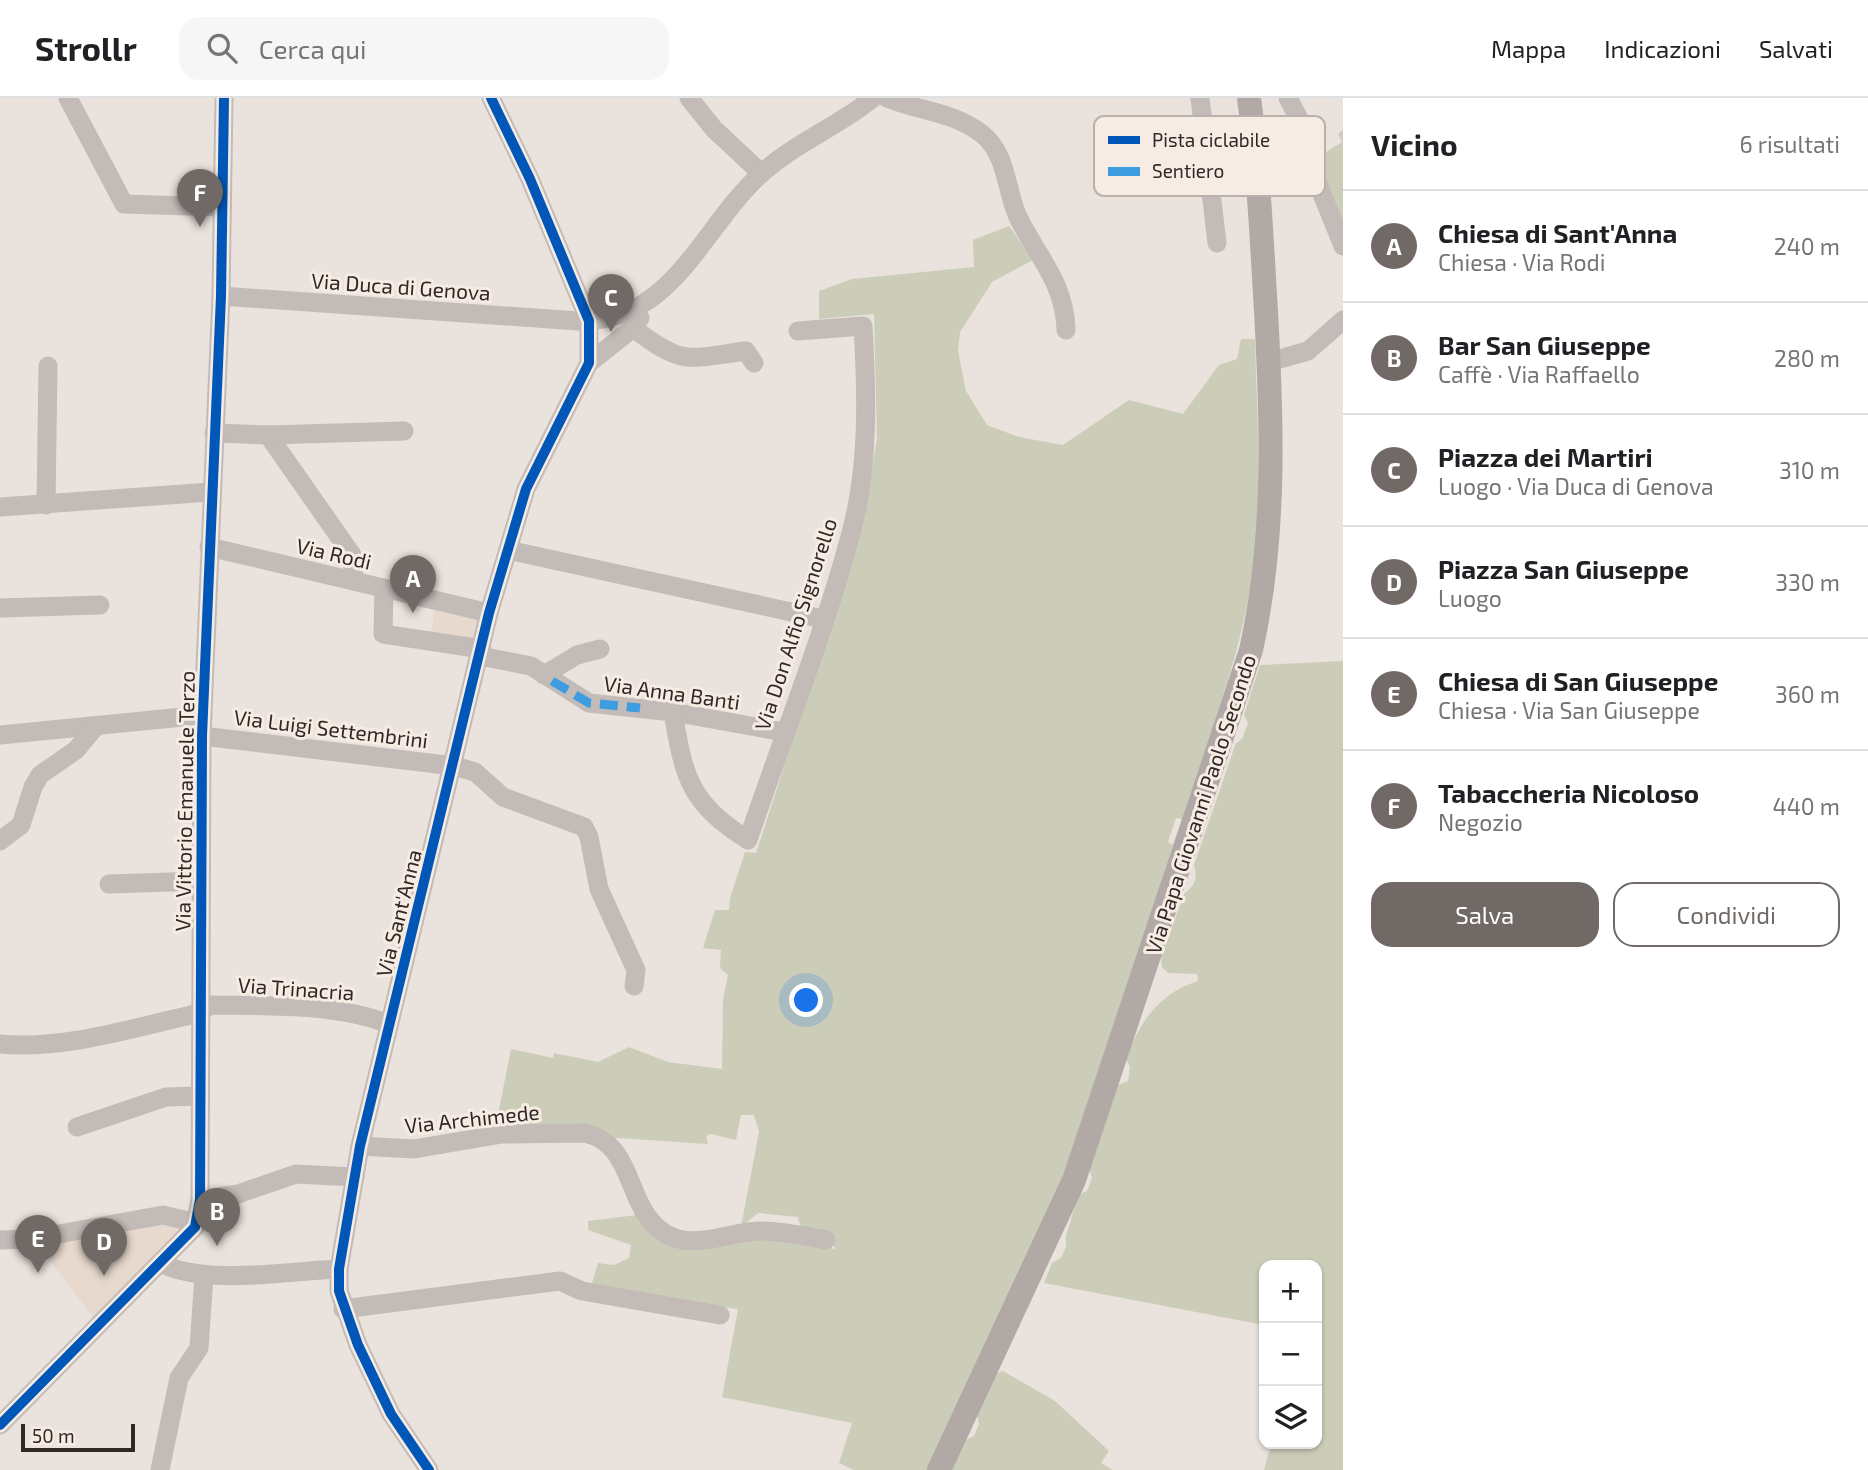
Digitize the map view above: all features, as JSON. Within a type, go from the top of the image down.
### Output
[{"type":"main road","name":"Via Papa Giovanni Paolo Secondo","points":[[1249,98],[1250,116]]},
{"type":"main road","name":"Via Papa Giovanni Paolo Secondo","points":[[939,1470],[1073,1181],[1251,650],[1266,569],[1270,497],[1269,362],[1256,196]]},
{"type":"street","points":[[68,98],[124,204],[222,208]]},
{"type":"street","name":"Via Vittorio Emanuele Terzo","points":[[195,1227],[200,1200],[202,736],[221,296],[225,98]]},
{"type":"street","points":[[491,98],[584,317],[589,363]]},
{"type":"street","points":[[690,98],[714,130],[761,173]]},
{"type":"street","points":[[589,363],[633,328],[656,295],[678,274],[761,173],[873,98]]},
{"type":"street","points":[[887,98],[960,120],[985,135],[994,146],[1017,214],[1040,251],[1065,306],[1066,330]]},
{"type":"street","points":[[1200,98],[1202,116]]},
{"type":"street","points":[[1288,98],[1298,116]]},
{"type":"street","points":[[1211,196],[1217,243]]},
{"type":"street","points":[[1323,196],[1343,246]]},
{"type":"street","name":"Via Duca di Genova","points":[[221,296],[584,317],[629,313],[656,295]]},
{"type":"street","points":[[1269,362],[1308,351],[1343,320]]},
{"type":"street","name":"Via Don Alfio Signorello","points":[[673,712],[680,756],[695,795],[723,824],[748,841],[852,531],[865,439],[868,400],[863,326],[798,331]]},
{"type":"street","points":[[633,328],[670,355],[690,358],[746,351],[754,363]]},
{"type":"street","name":"Via Sant'Anna","points":[[429,1470],[391,1414],[343,1309],[339,1291],[339,1269],[360,1146],[489,613],[526,489],[589,363]]},
{"type":"street","points":[[46,505],[48,366]]},
{"type":"street","points":[[214,433],[268,435],[404,431]]},
{"type":"street","points":[[268,435],[352,555],[354,581]]},
{"type":"street","points":[[0,507],[211,497]]},
{"type":"street","name":"Via Rodi","points":[[209,547],[489,613]]},
{"type":"street","points":[[508,550],[823,619]]},
{"type":"street","name":"Via Anna Banti","points":[[384,588],[383,634],[481,652],[531,666],[589,703],[673,712],[784,732]]},
{"type":"street","points":[[0,608],[100,605]]},
{"type":"street","points":[[548,678],[577,655],[600,649]]},
{"type":"street","points":[[0,735],[203,715]]},
{"type":"street","points":[[0,841],[21,825],[33,787],[40,775],[76,750],[96,726]]},
{"type":"street","name":"Via Luigi Settembrini","points":[[202,736],[454,766],[475,772],[503,797],[584,827],[589,837],[599,889],[636,970],[634,986]]},
{"type":"street","points":[[109,884],[201,881]]},
{"type":"street","name":"Via Trinacria","points":[[0,1044],[42,1046],[200,1013],[210,1005],[289,1006],[371,1017],[389,1024]]},
{"type":"street","points":[[77,1127],[166,1097],[200,1097]]},
{"type":"street","name":"Via Archimede","points":[[360,1146],[414,1149],[502,1134],[585,1133],[597,1136],[619,1153],[643,1210],[665,1234],[693,1242],[763,1231],[826,1240]]},
{"type":"street","points":[[200,1200],[238,1194],[296,1174],[355,1177]]},
{"type":"street","points":[[0,1240],[31,1239],[163,1215],[184,1220],[195,1227],[0,1424]]},
{"type":"street","points":[[160,1263],[179,1273],[204,1276],[339,1269]]},
{"type":"street","points":[[160,1470],[179,1378],[199,1348],[204,1276]]},
{"type":"street","points":[[343,1309],[560,1281],[582,1291],[720,1315]]},
{"type":"green space","points":[[1343,130],[1343,228],[1325,184],[1325,153],[1342,142],[1338,134]]},
{"type":"green space","points":[[1009,226],[1033,260],[992,282],[960,332],[958,351],[966,391],[987,425],[1019,437],[1063,445],[1129,400],[1183,414],[1219,365],[1237,359],[1241,339],[1255,339],[1259,464],[1254,558],[1244,618],[1229,676],[1182,819],[1176,818],[1168,842],[1173,845],[1070,1162],[927,1470],[854,1470],[839,1463],[852,1423],[722,1397],[738,1309],[590,1290],[598,1263],[614,1265],[629,1258],[631,1245],[588,1230],[588,1221],[637,1215],[648,1229],[767,1237],[835,1249],[829,1232],[801,1228],[798,1217],[758,1213],[741,1227],[759,1132],[754,1115],[741,1115],[736,1140],[711,1134],[706,1136],[708,1144],[495,1130],[511,1049],[553,1058],[554,1053],[598,1062],[629,1047],[668,1062],[722,1069],[723,999],[728,975],[720,968],[721,950],[703,948],[715,910],[729,910],[730,898],[745,852],[756,853],[860,533],[877,439],[874,314],[819,319],[819,291],[852,279],[974,267],[973,240]]},
{"type":"green space","points":[[1343,661],[1343,1470],[1264,1470],[1270,1449],[1322,1449],[1322,1260],[1259,1260],[1259,1324],[1044,1283],[1052,1263],[1061,1258],[1066,1247],[1066,1236],[1078,1195],[1087,1191],[1092,1178],[1089,1168],[1118,1085],[1128,1081],[1130,1067],[1126,1059],[1137,1033],[1162,1001],[1184,986],[1198,981],[1197,974],[1168,973],[1162,967],[1161,958],[1184,894],[1195,881],[1194,865],[1236,743],[1242,739],[1248,723],[1244,715],[1260,665]]},
{"type":"green space","points":[[1003,1371],[1055,1401],[1109,1451],[1101,1463],[1113,1470],[952,1470],[965,1440],[974,1436],[979,1424],[977,1415],[996,1374]]},
{"type":"shaded area","points":[[436,600],[489,613],[480,655],[429,647]]},
{"type":"shaded area","points":[[163,1215],[195,1227],[98,1323],[39,1247]]},
{"type":"marked path","points":[[552,681],[589,703],[640,708]]},
{"type":"cycle path","points":[[0,1425],[195,1227],[200,1200],[202,736],[221,296],[224,98]]},
{"type":"cycle path","points":[[429,1470],[391,1414],[358,1345],[339,1291],[339,1269],[360,1146],[489,613],[526,489],[589,363],[589,321],[530,179],[491,98]]},
{"type":"place","name":"Tabaccheria Nicoloso","points":[[200,227]]},
{"type":"place","name":"Piazza dei Martiri","points":[[611,332]]},
{"type":"place","name":"Chiesa di Sant'Anna","points":[[413,613]]},
{"type":"place","name":"Bar San Giuseppe","points":[[217,1246]]},
{"type":"place","name":"Chiesa di San Giuseppe","points":[[38,1273]]},
{"type":"place","name":"Piazza San Giuseppe","points":[[104,1276]]}]
